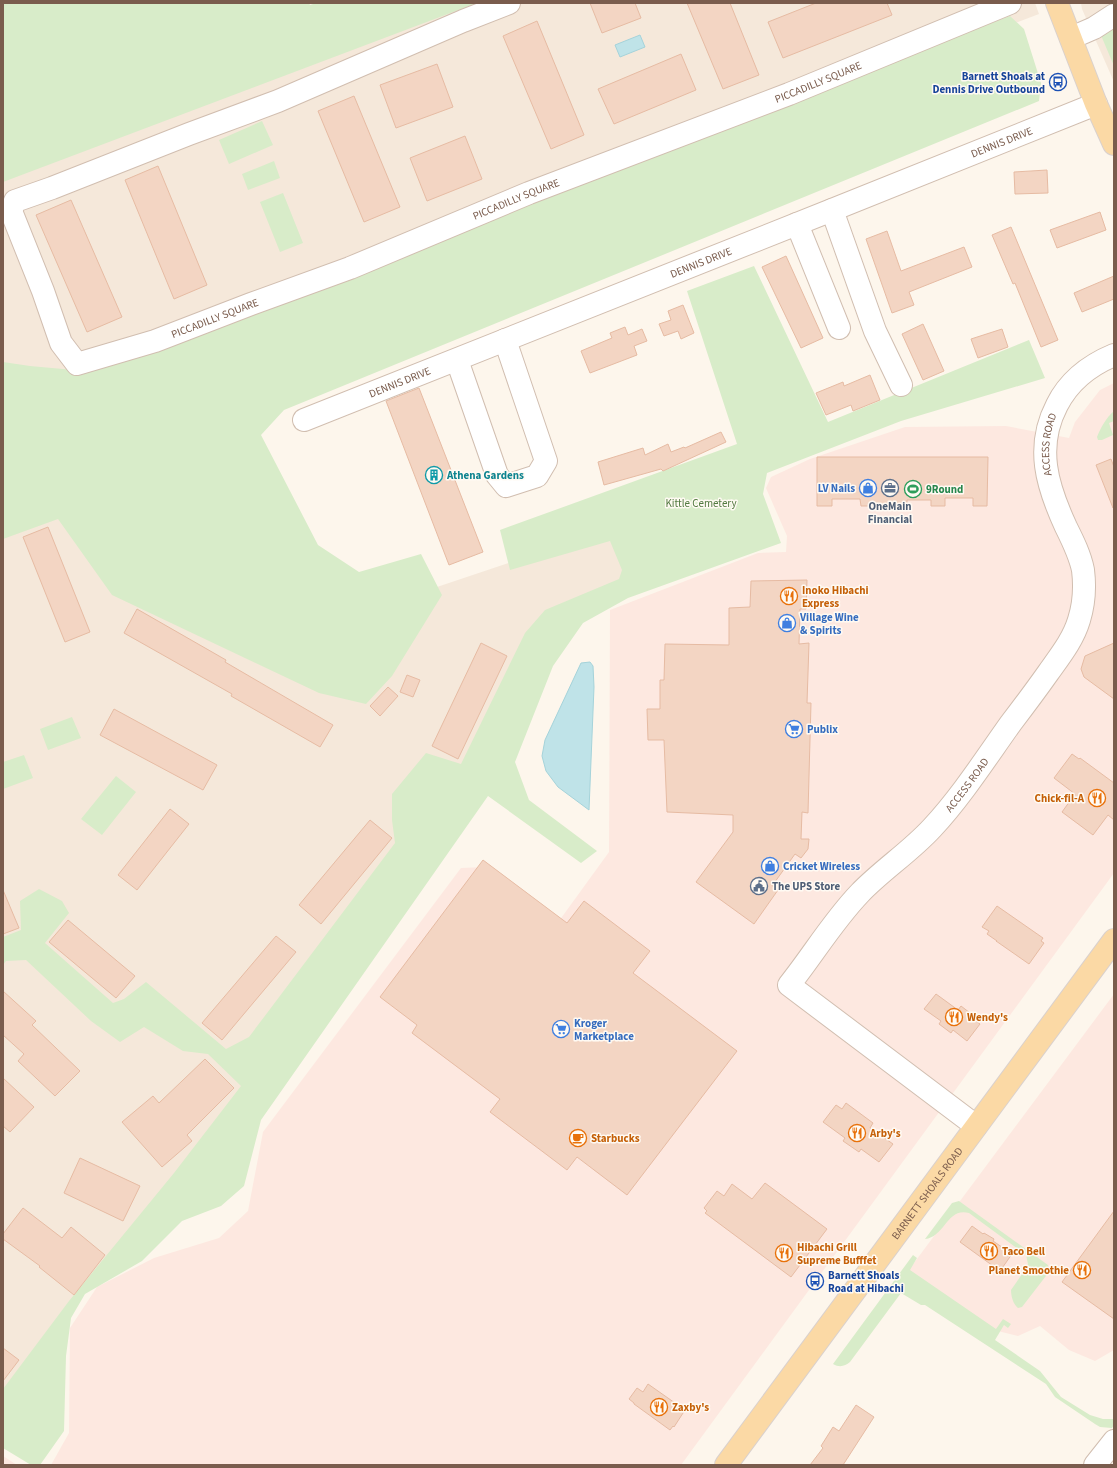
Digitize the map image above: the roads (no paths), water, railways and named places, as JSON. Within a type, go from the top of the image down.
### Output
[{"type":"main road","points":[[1057,3],[1096,104],[1114,144]]},
{"type":"main road","name":"BARNETT SHOALS ROAD","points":[[726,1465],[1114,940]]},
{"type":"street","name":"PICCADILLY SQUARE","points":[[509,3],[463,21],[278,101],[15,201],[11,211],[61,343],[77,364],[155,341],[350,268],[529,193],[789,94],[1010,3]]},
{"type":"street","points":[[1071,38],[1094,28],[1114,15]]},
{"type":"street","name":"DENNIS DRIVE","points":[[304,420],[1096,104]]},
{"type":"street","points":[[832,210],[875,331],[901,385]]},
{"type":"street","points":[[797,224],[839,328]]},
{"type":"street","points":[[457,360],[497,475],[506,486],[537,476],[546,461],[505,340]]},
{"type":"street","name":"ACCESS ROAD","points":[[976,1126],[789,985],[859,894],[932,828],[1047,675],[1068,645],[1075,632],[1083,605],[1083,570],[1078,552],[1057,507],[1050,488],[1045,463],[1046,437],[1053,412],[1060,399],[1070,386],[1082,373],[1114,354]]},
{"type":"street","points":[[1096,1465],[1114,1441]]},
{"type":"water","points":[[640,35],[645,47],[620,57],[615,45]]},
{"type":"water","points":[[590,662],[593,666],[594,687],[589,810],[558,787],[546,771],[542,756],[545,740],[581,663]]},
{"type":"place","name":"Barnett Shoals at Dennis Drive Outbound","points":[[1058,82]]},
{"type":"place","name":"Athena Gardens","points":[[434,475]]},
{"type":"place","name":"LV Nails","points":[[868,488]]},
{"type":"place","name":"OneMain Financial","points":[[890,488]]},
{"type":"place","name":"9Round","points":[[913,489]]},
{"type":"place","name":"Inoko Hibachi Express","points":[[789,596]]},
{"type":"place","name":"Village Wine & Spirits","points":[[787,623]]},
{"type":"place","name":"Publix","points":[[794,729]]},
{"type":"place","name":"Chick-fil-A","points":[[1097,798]]},
{"type":"place","name":"Cricket Wireless","points":[[770,866]]},
{"type":"place","name":"The UPS Store","points":[[759,886]]},
{"type":"place","name":"Wendy's","points":[[954,1017]]},
{"type":"place","name":"Kroger Marketplace","points":[[561,1029]]},
{"type":"place","name":"Arby's","points":[[857,1133]]},
{"type":"place","name":"Starbucks","points":[[578,1138]]},
{"type":"place","name":"Taco Bell","points":[[989,1251]]},
{"type":"place","name":"Hibachi Grill Supreme Bufffet","points":[[784,1253]]},
{"type":"place","name":"Planet Smoothie","points":[[1082,1270]]},
{"type":"place","name":"Barnett Shoals Road at Hibachi","points":[[815,1281]]},
{"type":"place","name":"Zaxby's","points":[[659,1407]]},
{"type":"park label","name":"Kittle Cemetery","points":[[701,503]]}]
